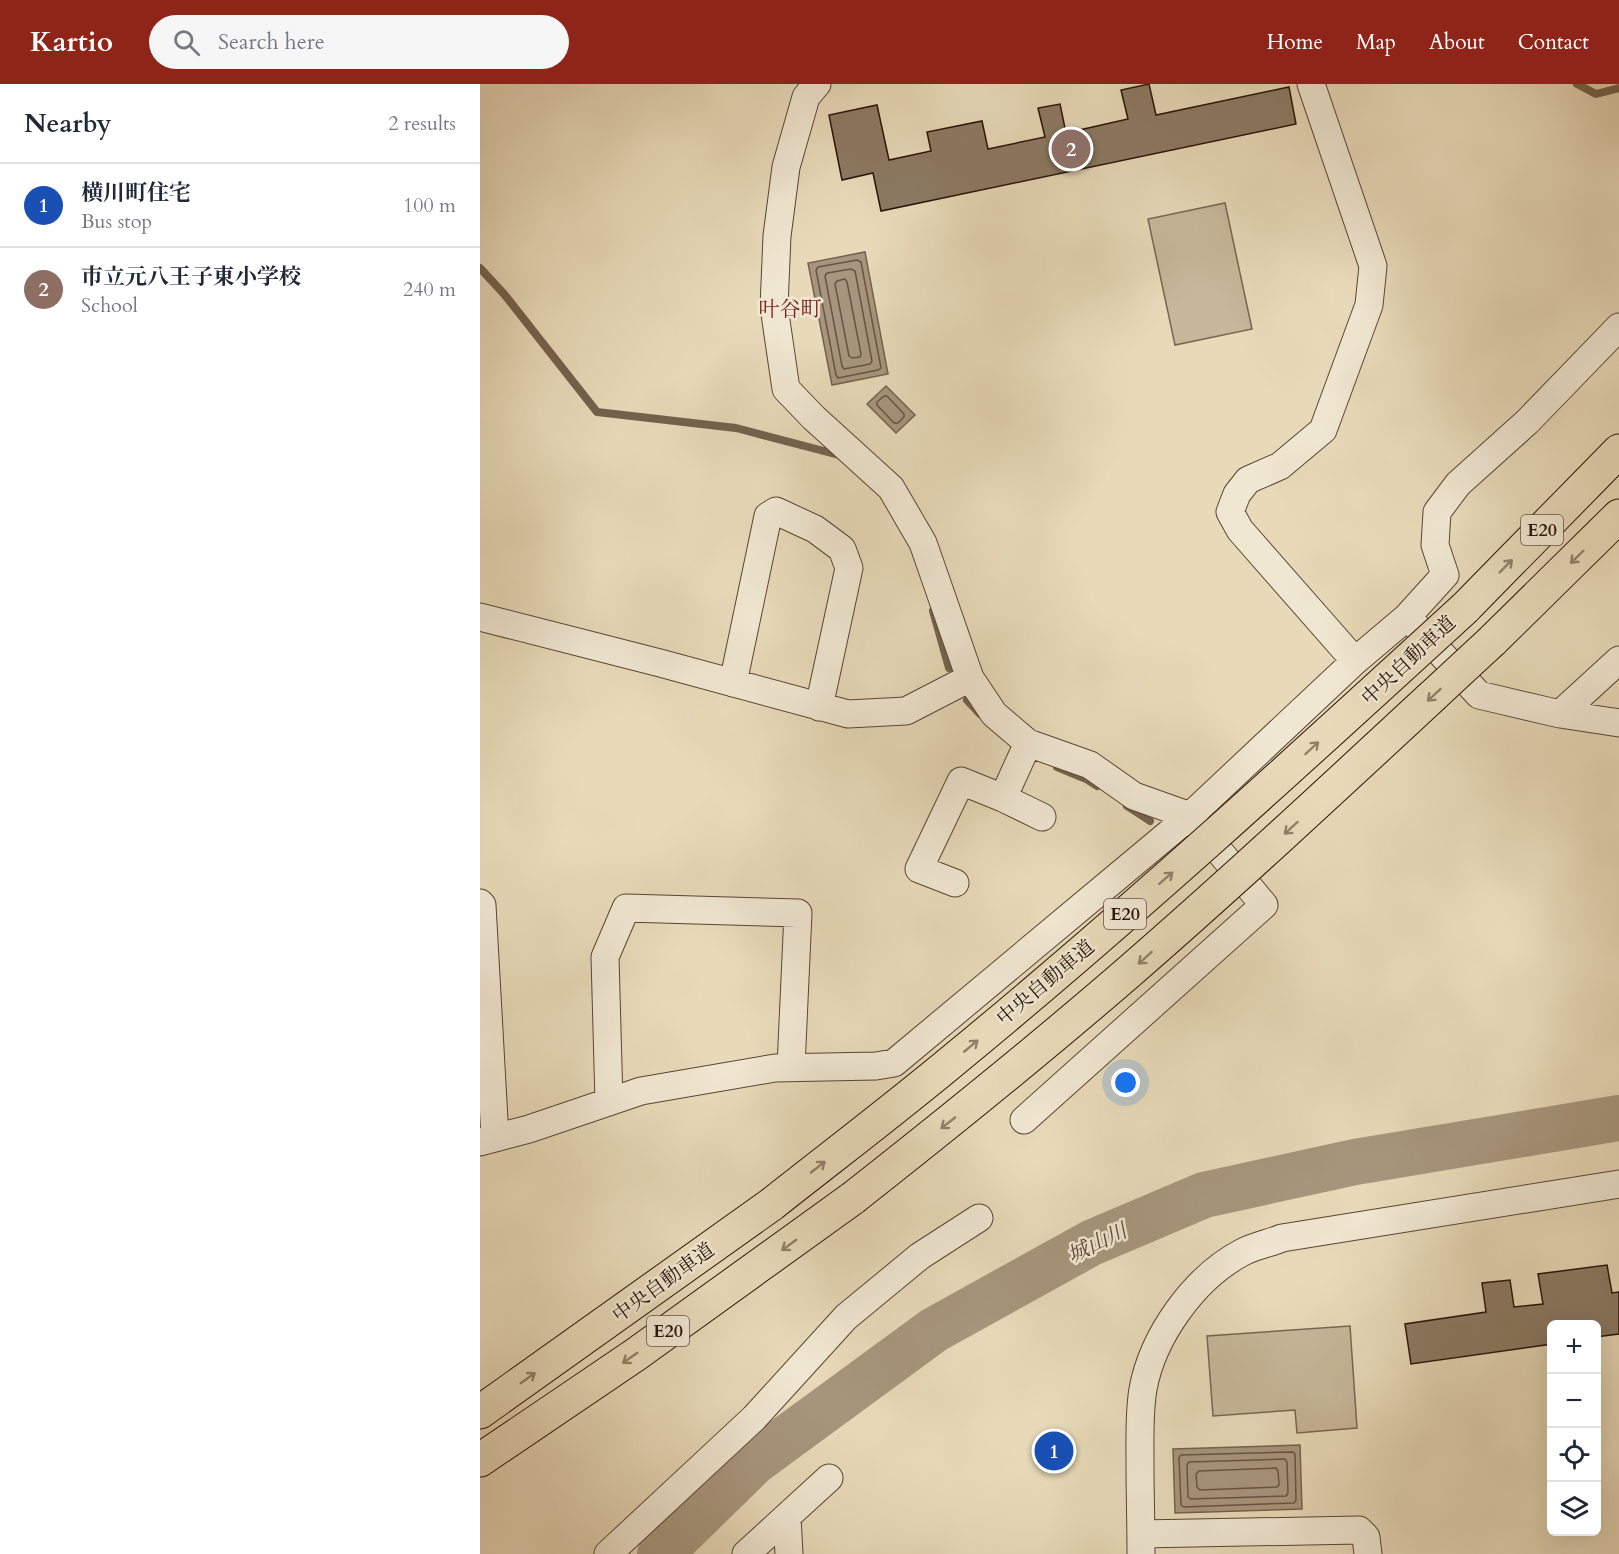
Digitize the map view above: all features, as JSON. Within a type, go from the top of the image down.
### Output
[{"type":"highway","name":"中央自動車道","points":[[480,1412],[772,1203],[956,1059],[1273,784],[1465,608],[1619,451]]},
{"type":"highway","name":"E20","points":[[480,1460],[635,1355],[853,1198],[985,1093],[1130,971],[1302,818],[1492,641],[1619,516]]},
{"type":"street","points":[[1311,84],[1373,266],[1369,305],[1323,430],[1280,466],[1248,480],[1237,494],[1230,512],[1240,531],[1355,661]]},
{"type":"street","points":[[803,88],[786,167],[777,236],[774,308],[786,389],[814,418],[891,488],[923,543],[970,678],[994,714],[1028,743],[1090,765],[1134,796],[1190,816],[1264,905],[1024,1120]]},
{"type":"street","points":[[480,903],[482,905],[488,1140],[529,1129],[641,1091],[776,1068],[876,1066],[894,1063],[1190,816],[1355,661],[1407,617],[1445,575],[1435,545],[1437,512],[1458,484],[1527,422],[1619,327]]},
{"type":"street","points":[[733,684],[768,516],[777,511],[815,529],[842,549],[849,568],[819,706]]},
{"type":"street","points":[[480,617],[848,714],[906,711],[970,678]]},
{"type":"street","points":[[1407,617],[1479,695],[1560,714],[1619,723]]},
{"type":"street","points":[[1560,714],[1619,660]]},
{"type":"street","points":[[1004,798],[1028,743]]},
{"type":"street","points":[[955,883],[919,869],[961,781],[1004,798],[1042,817]]},
{"type":"street","points":[[609,1102],[605,957],[626,908],[798,913],[791,1067]]},
{"type":"street","points":[[1368,1554],[1366,1537],[1359,1530],[1141,1544],[1139,1419],[1143,1387],[1165,1332],[1179,1308],[1216,1270],[1244,1252],[1282,1238],[1619,1184]]},
{"type":"street","points":[[608,1554],[754,1418],[846,1317],[920,1256],[979,1218]]},
{"type":"street","points":[[746,1554],[829,1478]]},
{"type":"street","points":[[787,1517],[789,1554]]},
{"type":"shaded area","points":[[1225,203],[1252,329],[1175,345],[1148,219]]},
{"type":"shaded area","points":[[1350,1326],[1357,1428],[1297,1433],[1295,1410],[1213,1416],[1207,1336]]},
{"type":"water","points":[[865,252],[888,374],[832,385],[808,263]]},
{"type":"water","points":[[886,386],[915,415],[896,433],[867,404]]},
{"type":"water","points":[[1300,1445],[1302,1509],[1175,1513],[1173,1449]]},
{"type":"building","points":[[1149,84],[1156,115],[1289,87],[1296,124],[881,211],[873,173],[842,180],[829,115],[877,105],[889,160],[931,151],[927,132],[982,121],[988,149],[1045,137],[1038,108],[1060,104],[1066,133],[1128,119],[1121,90]]},
{"type":"building","points":[[1607,1265],[1612,1293],[1619,1292],[1619,1334],[1601,1336],[1601,1320],[1547,1320],[1547,1345],[1411,1364],[1405,1324],[1486,1312],[1482,1283],[1510,1280],[1514,1307],[1543,1304],[1538,1274]]},
{"type":"waterway","points":[[1577,84],[1596,94],[1619,88]]},
{"type":"waterway","points":[[480,268],[504,294],[597,412],[736,428],[843,456]]},
{"type":"waterway","points":[[933,611],[949,668]]},
{"type":"waterway","points":[[967,700],[980,714]]},
{"type":"waterway","points":[[1057,767],[1097,786]]},
{"type":"waterway","points":[[1127,806],[1150,821]]},
{"type":"waterway","name":"城山川","points":[[660,1554],[754,1462],[934,1330],[1091,1243],[1204,1195],[1355,1162],[1619,1118]]},
{"type":"place","name":"市立元八王子東小学校","points":[[1071,149]]},
{"type":"place","name":"横川町住宅","points":[[1054,1451]]},
{"type":"district","name":"叶谷町","points":[[790,309]]}]
